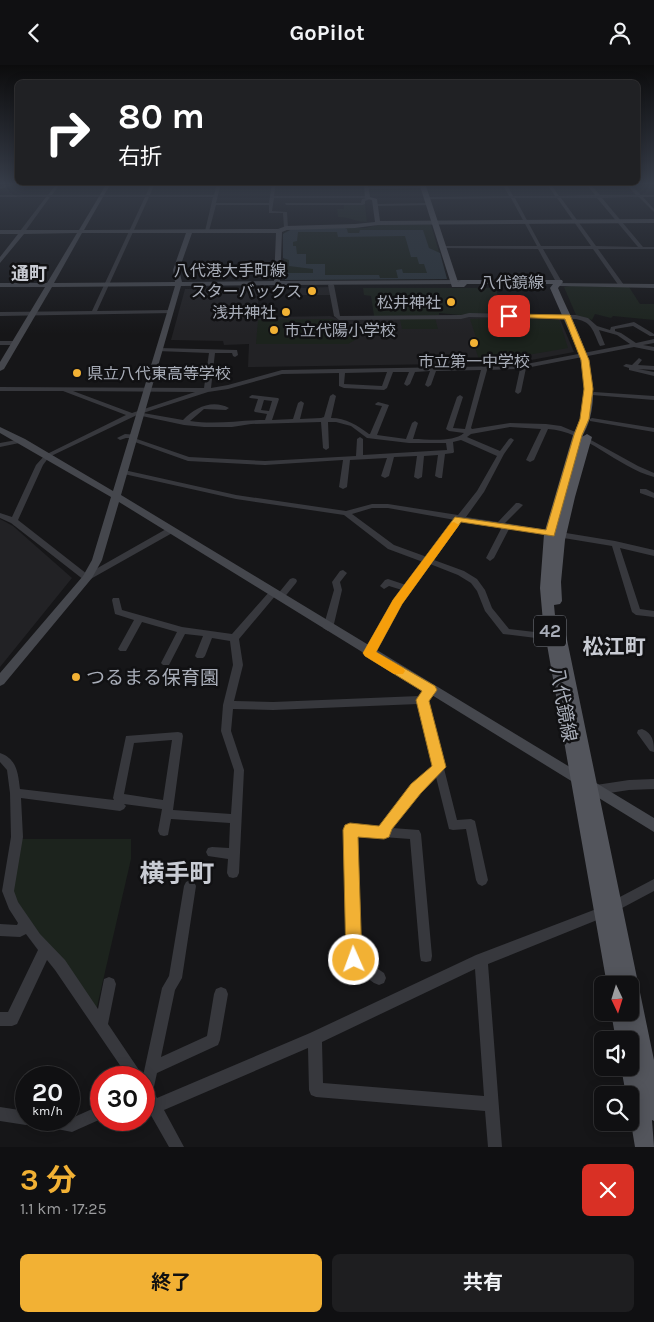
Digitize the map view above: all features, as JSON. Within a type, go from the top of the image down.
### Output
[{"type":"main road","name":"八代鏡線","points":[[440,233],[458,284]]},
{"type":"main road","name":"八代鏡線","points":[[441,233],[448,247],[458,284]]},
{"type":"main road","name":"八代鏡線","points":[[458,284],[559,283],[570,317],[586,355],[594,394],[592,420],[582,437]]},
{"type":"main road","name":"八代鏡線","points":[[586,355],[588,389],[582,437],[555,535],[546,588],[552,637],[577,780],[627,976]]},
{"type":"main road","name":"八代鏡線","points":[[555,535],[555,588],[558,622],[593,788],[615,976]]},
{"type":"main road","points":[[635,1021],[643,1067],[654,1111]]},
{"type":"main road","points":[[643,1067],[646,1147]]},
{"type":"street","points":[[0,261],[21,233]]},
{"type":"street","points":[[0,369],[77,233]]},
{"type":"street","points":[[94,313],[130,233]]},
{"type":"street","points":[[0,681],[87,578],[97,560],[134,438],[138,414],[171,312],[178,285],[176,269],[189,233]]},
{"type":"street","points":[[277,284],[279,233]]},
{"type":"street","points":[[533,233],[559,283],[654,285]]},
{"type":"street","points":[[585,233],[621,284]]},
{"type":"street","points":[[630,233],[642,248]]},
{"type":"street","points":[[448,247],[654,249]]},
{"type":"street","name":"八代港大手町線","points":[[277,284],[458,284]]},
{"type":"street","name":"八代港大手町線","points":[[0,286],[458,284]]},
{"type":"street","points":[[331,285],[339,318],[461,317],[469,315],[570,317],[586,319],[595,327],[612,332],[635,345],[654,349]]},
{"type":"street","points":[[0,314],[171,312]]},
{"type":"street","points":[[612,332],[613,328],[634,324],[653,337]]},
{"type":"street","points":[[595,327],[602,345]]},
{"type":"street","points":[[628,340],[653,337]]},
{"type":"street","points":[[0,389],[208,390],[228,387],[282,372],[433,370],[452,373],[522,367],[635,345],[653,337]]},
{"type":"street","points":[[0,343],[15,343]]},
{"type":"street","points":[[159,350],[235,351],[236,355]]},
{"type":"street","points":[[208,390],[211,351]]},
{"type":"street","points":[[639,360],[632,369],[654,374]]},
{"type":"street","points":[[626,366],[654,367]]},
{"type":"street","points":[[518,392],[522,367]]},
{"type":"street","points":[[469,432],[468,428],[484,369]]},
{"type":"street","points":[[407,385],[413,370]]},
{"type":"street","points":[[428,385],[433,370]]},
{"type":"street","points":[[342,371],[341,385],[384,388],[391,371]]},
{"type":"street","points":[[61,389],[138,414],[184,423],[204,425],[325,419],[346,421],[367,435],[409,441],[449,441],[462,438],[469,432]]},
{"type":"street","points":[[14,521],[40,465],[47,456],[138,414],[208,390]]},
{"type":"street","points":[[594,394],[654,399]]},
{"type":"street","points":[[326,448],[325,419],[333,396]]},
{"type":"street","points":[[252,397],[276,399],[268,421]]},
{"type":"street","points":[[460,397],[449,429],[469,432],[498,425],[561,428],[582,437],[635,469],[654,475]]},
{"type":"street","points":[[262,398],[257,411],[271,413]]},
{"type":"street","points":[[296,420],[301,403]]},
{"type":"street","points":[[373,436],[386,405],[378,404]]},
{"type":"street","points":[[184,423],[196,409],[203,406],[226,408]]},
{"type":"street","points":[[592,420],[654,430]]},
{"type":"street","points":[[409,441],[415,423]]},
{"type":"street","points":[[530,460],[546,426]]},
{"type":"street","points":[[0,430],[117,497],[654,826]]},
{"type":"street","points":[[120,438],[125,436],[134,438],[188,459],[265,463],[451,452],[449,441]]},
{"type":"street","points":[[462,438],[501,453]]},
{"type":"street","points":[[359,458],[360,439]]},
{"type":"street","points":[[369,653],[397,603],[480,492],[501,453],[511,440]]},
{"type":"street","points":[[0,445],[22,441]]},
{"type":"street","points":[[439,476],[442,453]]},
{"type":"street","points":[[418,477],[421,455]]},
{"type":"street","points":[[385,476],[390,456]]},
{"type":"street","points":[[343,487],[347,459]]},
{"type":"street","points":[[124,472],[236,497],[346,513],[372,506],[388,506],[615,544],[654,553]]},
{"type":"street","points":[[644,491],[654,496]]},
{"type":"street","points":[[490,559],[502,526],[520,505]]},
{"type":"street","points":[[346,513],[392,547],[461,573],[474,581],[481,590],[488,609],[506,633],[552,637]]},
{"type":"street","points":[[0,515],[14,521],[87,578]]},
{"type":"street","points":[[87,578],[171,530]]},
{"type":"street","points":[[615,544],[636,612],[654,614]]},
{"type":"street","points":[[328,628],[338,590],[336,582],[343,573]]},
{"type":"street","points":[[234,638],[276,595],[293,581]]},
{"type":"street","points":[[384,585],[388,582],[407,589]]},
{"type":"street","points":[[116,601],[118,612],[208,636],[234,638]]},
{"type":"street","points":[[123,649],[139,618]]},
{"type":"street","points":[[166,663],[182,630]]},
{"type":"street","points":[[200,656],[208,636]]},
{"type":"street","points":[[234,638],[238,665],[228,705],[226,731],[239,770],[234,873]]},
{"type":"street","points":[[228,705],[273,706],[422,700],[430,690]]},
{"type":"street","points":[[422,700],[453,825],[471,824],[482,880]]},
{"type":"street","points":[[642,733],[654,748]]},
{"type":"street","points":[[164,831],[167,810],[178,736],[130,739],[118,798],[167,810],[236,819]]},
{"type":"street","points":[[0,757],[12,769],[15,793],[17,837],[8,891],[13,905],[45,949],[60,965],[129,1066]]},
{"type":"street","points":[[384,833],[386,826],[416,788],[439,767]]},
{"type":"street","points":[[593,788],[654,784]]},
{"type":"street","points":[[15,793],[120,806]]},
{"type":"street","points":[[379,978],[354,960],[350,830],[415,834],[426,956]]},
{"type":"street","points":[[212,852],[235,854]]},
{"type":"street","points":[[155,1107],[315,1038],[481,961],[608,908],[654,885]]},
{"type":"street","points":[[153,1066],[169,988],[176,978],[190,886]]},
{"type":"street","points":[[0,930],[20,931],[26,924]]},
{"type":"street","points":[[0,1019],[12,1019],[45,949]]},
{"type":"street","points":[[481,961],[495,1147]]},
{"type":"street","points":[[101,1025],[109,984]]},
{"type":"street","points":[[155,1067],[213,1040],[221,994]]},
{"type":"street","points":[[315,1038],[316,1090],[492,1104]]},
{"type":"street","points":[[155,1109],[172,1143]]},
{"type":"street","points":[[0,1114],[15,1116]]},
{"type":"shaded area","points":[[283,233],[434,233],[447,279],[285,280]]},
{"type":"shaded area","points":[[298,233],[297,241],[293,242],[293,246],[296,246],[297,254],[306,254],[306,264],[325,264],[325,275],[379,275],[380,278],[398,278],[396,270],[402,269],[403,273],[427,273],[424,264],[419,264],[417,257],[411,257],[405,236],[338,237],[337,233],[424,233],[429,248],[440,253],[447,279],[285,280],[285,273],[313,273],[313,269],[289,266],[289,260],[283,258],[283,234]]},
{"type":"shaded area","points":[[330,287],[330,295],[300,295],[300,288]]},
{"type":"shaded area","points":[[564,287],[629,287],[640,304],[654,304],[654,320],[613,316],[611,318],[595,314],[592,320],[576,315]]},
{"type":"shaded area","points":[[258,288],[258,310],[268,311],[267,317],[330,316],[342,320],[469,316],[560,319],[574,352],[515,363],[248,367],[249,344],[224,345],[223,341],[171,340],[185,289]]},
{"type":"shaded area","points":[[363,288],[496,288],[498,297],[506,303],[508,311],[460,315],[439,313],[439,315],[374,316],[371,296],[364,295]]},
{"type":"shaded area","points":[[435,318],[438,329],[402,329],[400,319]]},
{"type":"shaded area","points":[[332,319],[342,323],[355,340],[348,344],[256,344],[258,320]]},
{"type":"shaded area","points":[[470,319],[559,320],[568,348],[510,358],[479,359],[471,337],[476,337]]},
{"type":"shaded area","points":[[0,519],[13,526],[72,578],[0,667]]},
{"type":"shaded area","points":[[21,839],[131,839],[131,859],[96,1011],[12,901]]},
{"type":"slow traffic","points":[[399,671],[369,653],[397,603],[454,525]]},
{"type":"place","name":"スターバックス","points":[[312,291]]},
{"type":"place","name":"松井神社","points":[[451,302]]},
{"type":"place","name":"浅井神社","points":[[286,312]]},
{"type":"place","name":"市立代陽小学校","points":[[274,330]]},
{"type":"place","name":"市立第一中学校","points":[[474,343]]},
{"type":"place","name":"県立八代東高等学校","points":[[77,373]]},
{"type":"place","name":"つるまる保育園","points":[[76,677]]},
{"type":"district","name":"通町","points":[[29,274]]},
{"type":"district","name":"松江町","points":[[614,647]]},
{"type":"district","name":"横手町","points":[[177,873]]},
{"type":"route","points":[[354,960],[350,830],[384,833],[386,826],[416,788],[439,767],[422,700],[430,690],[369,653],[397,603],[459,519],[550,534],[578,435],[585,419],[588,389],[585,360],[567,317],[509,316]]}]
